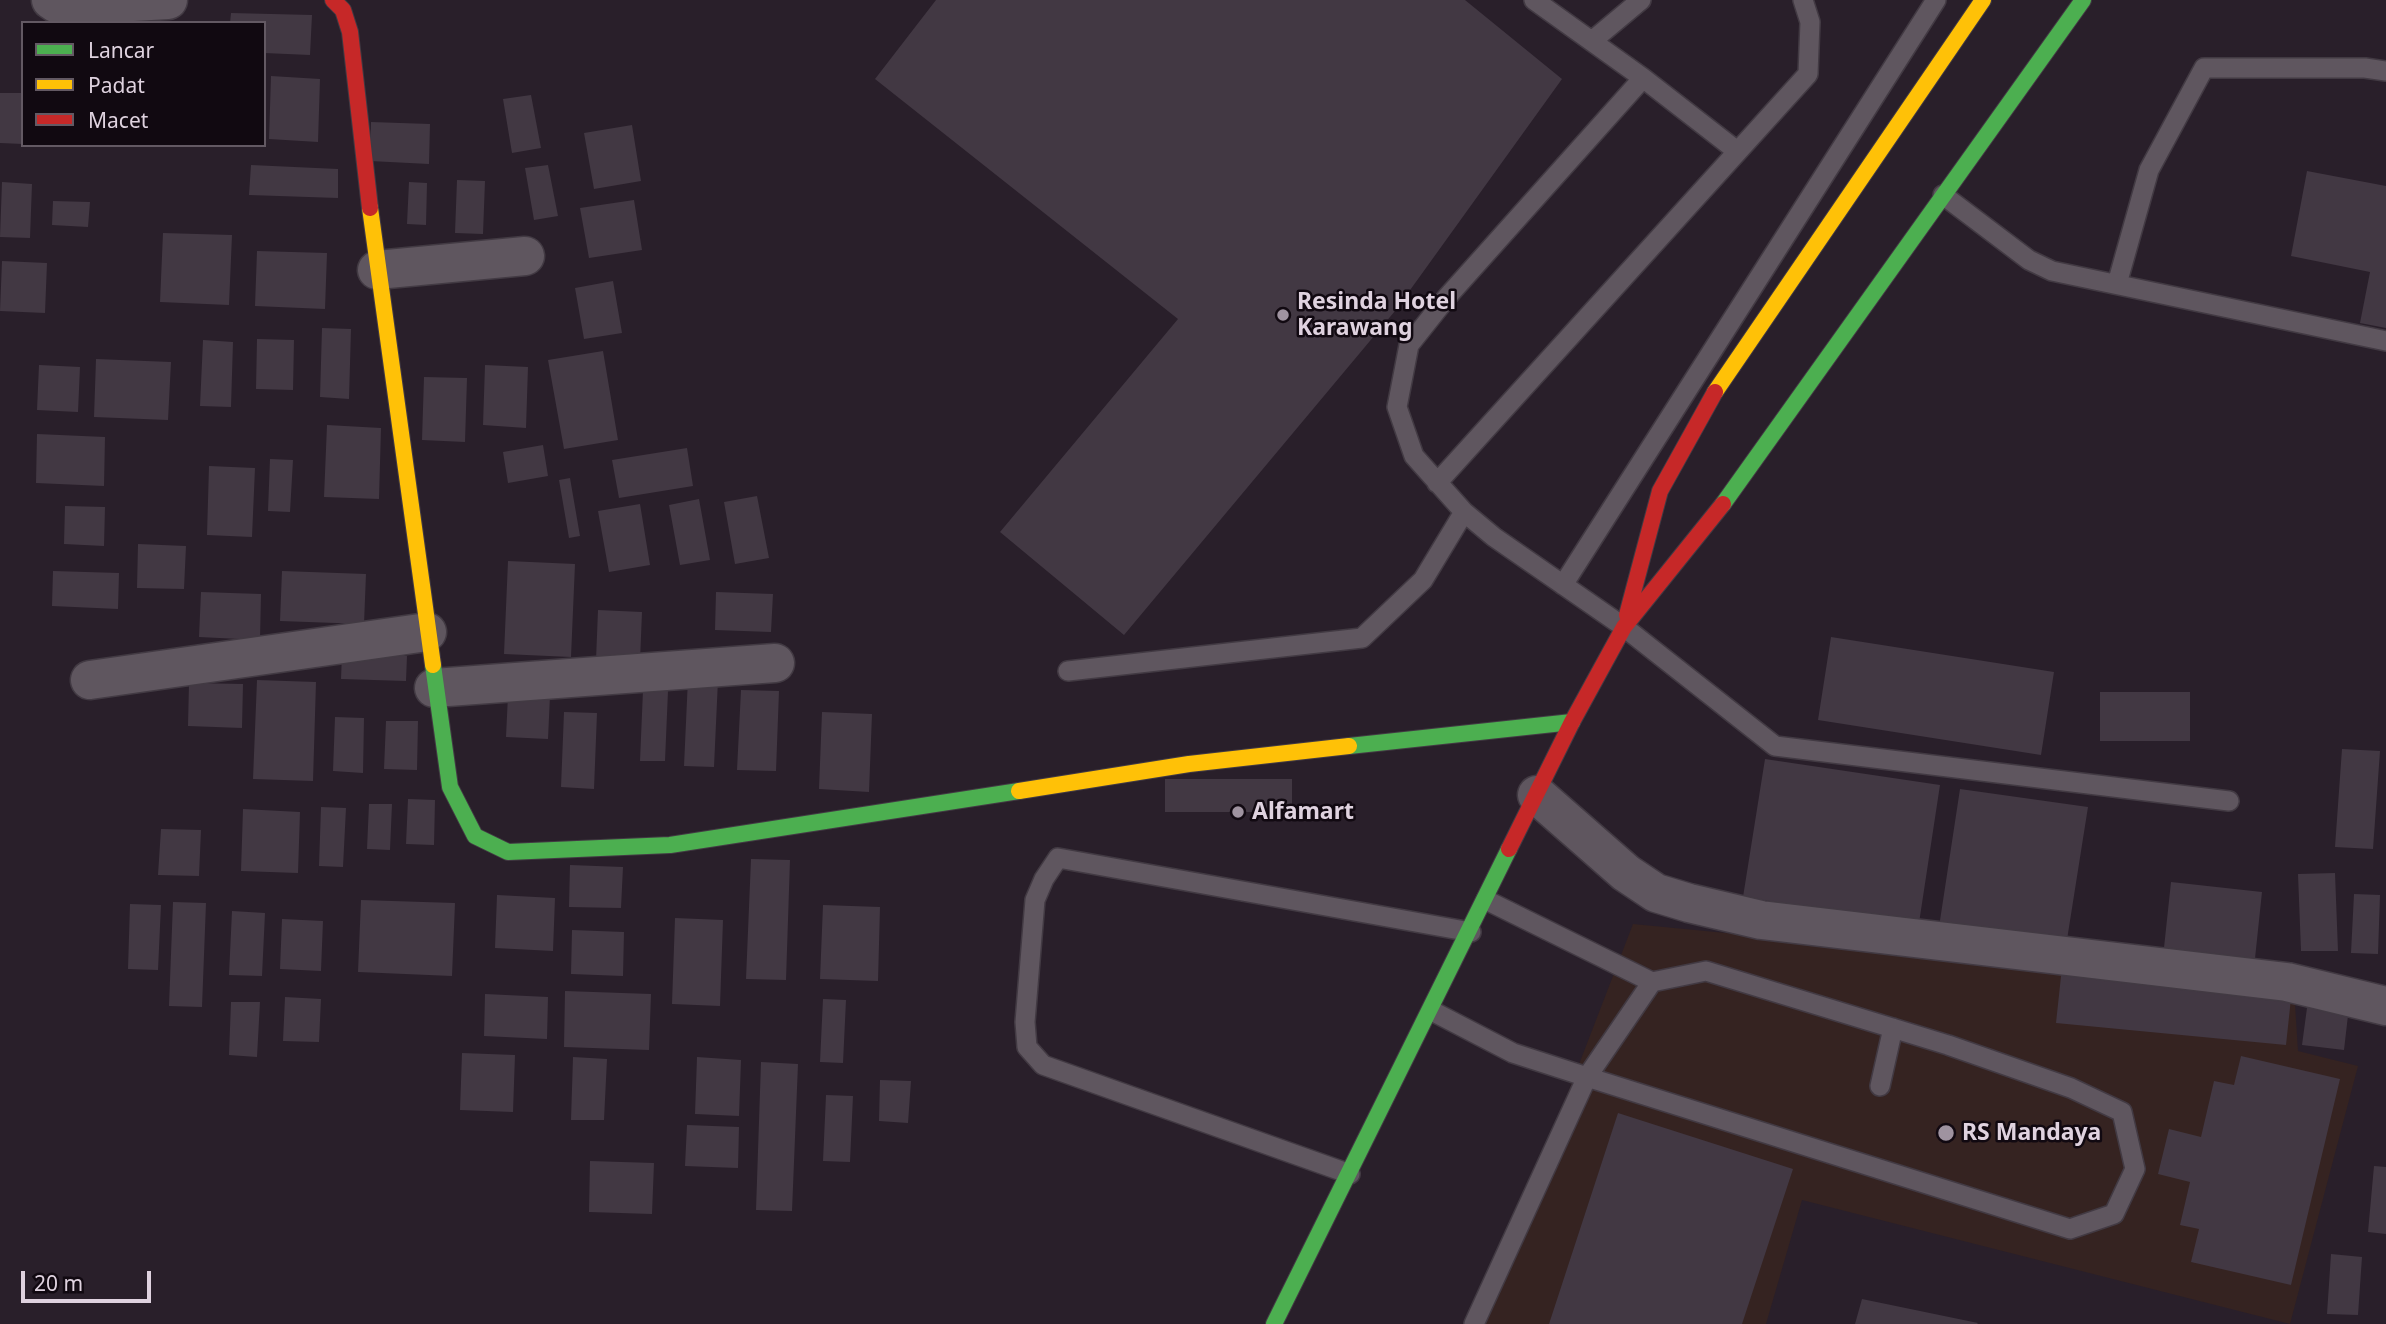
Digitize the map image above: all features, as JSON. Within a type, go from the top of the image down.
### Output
[{"type":"main road","points":[[333,0],[343,10],[350,32],[377,270],[450,787],[475,836],[508,852],[559,852],[670,845],[1189,764],[1572,722]]},
{"type":"main road","points":[[1624,627],[1660,491],[1712,396],[1983,0]]},
{"type":"main road","points":[[1274,1324],[1432,1011],[1572,722],[1624,627],[1724,503],[2083,0]]},
{"type":"street","points":[[51,0],[57,4],[80,5],[168,0]]},
{"type":"street","points":[[377,270],[525,256]]},
{"type":"street","points":[[90,680],[427,632]]},
{"type":"street","points":[[435,688],[775,663]]},
{"type":"street","points":[[1537,795],[1626,873],[1656,893],[1689,903],[1761,920],[2287,982],[2386,1006]]},
{"type":"lane","points":[[1534,0],[1643,78],[1737,151]]},
{"type":"lane","points":[[1592,41],[1641,0]]},
{"type":"lane","points":[[1437,483],[1808,74],[1810,22],[1803,0]]},
{"type":"lane","points":[[1563,585],[1936,0]]},
{"type":"lane","points":[[2117,284],[2149,170],[2204,68],[2365,68],[2386,71]]},
{"type":"lane","points":[[1643,78],[1448,296],[1409,345],[1397,407],[1414,456],[1464,512],[1624,627],[1775,746],[2229,801]]},
{"type":"lane","points":[[1943,195],[2029,260],[2052,271],[2386,341]]},
{"type":"lane","points":[[1068,671],[1362,638],[1423,580],[1464,512]]},
{"type":"lane","points":[[1350,1174],[1042,1065],[1027,1047],[1025,1022],[1035,900],[1044,879],[1058,858],[1471,932]]},
{"type":"lane","points":[[1432,1011],[1513,1053],[2070,1229],[2115,1214],[2135,1169],[2122,1112],[2071,1087],[1893,1028],[1706,971],[1652,982],[1486,901]]},
{"type":"lane","points":[[1474,1324],[1587,1077],[1652,982]]},
{"type":"lane","points":[[1880,1086],[1893,1028]]},
{"type":"shaded area","name":"RS Mandaya","points":[[1633,924],[2294,988],[2298,1051],[2358,1066],[2290,1324],[1802,1200],[1766,1324],[1479,1324]]},
{"type":"building","name":"Resinda Hotel Karawang","points":[[936,0],[1465,0],[1562,79],[1395,311],[1124,635],[1000,532],[1178,319],[875,79]]},
{"type":"building","points":[[231,13],[312,15],[310,55],[266,53],[266,21],[230,21]]},
{"type":"building","points":[[271,76],[320,79],[318,142],[269,139]]},
{"type":"building","points":[[0,93],[21,93],[21,144],[0,143]]},
{"type":"building","points":[[531,95],[541,148],[512,153],[503,99]]},
{"type":"building","points":[[371,122],[430,124],[429,164],[370,161]]},
{"type":"building","points":[[632,125],[641,181],[594,189],[584,133]]},
{"type":"building","points":[[251,165],[338,169],[338,198],[249,195]]},
{"type":"building","points":[[548,165],[558,216],[534,220],[525,168]]},
{"type":"building","points":[[2307,171],[2386,186],[2386,328],[2360,323],[2370,272],[2291,256]]},
{"type":"building","points":[[457,180],[485,181],[483,234],[455,233]]},
{"type":"building","points":[[2,182],[32,184],[30,238],[0,237]]},
{"type":"building","points":[[409,182],[427,183],[426,225],[407,224]]},
{"type":"building","points":[[634,200],[642,250],[589,258],[580,208]]},
{"type":"building","points":[[53,201],[90,202],[88,227],[52,225]]},
{"type":"building","points":[[163,233],[232,235],[229,305],[160,302]]},
{"type":"building","points":[[257,251],[327,253],[325,309],[255,306]]},
{"type":"building","points":[[2,261],[47,263],[45,313],[0,311]]},
{"type":"building","points":[[613,281],[622,333],[584,339],[575,288]]},
{"type":"building","points":[[322,328],[351,329],[349,399],[320,397]]},
{"type":"building","points":[[257,339],[294,340],[293,390],[256,389]]},
{"type":"building","points":[[203,340],[233,342],[231,407],[200,406]]},
{"type":"building","points":[[603,351],[618,440],[564,449],[548,360]]},
{"type":"building","points":[[96,359],[171,362],[168,420],[94,417]]},
{"type":"building","points":[[39,365],[80,367],[78,412],[37,410]]},
{"type":"building","points":[[485,365],[528,367],[526,428],[483,425]]},
{"type":"building","points":[[424,377],[467,378],[465,442],[422,440]]},
{"type":"building","points":[[327,425],[381,428],[379,499],[324,497]]},
{"type":"building","points":[[37,434],[105,437],[104,486],[36,483]]},
{"type":"building","points":[[543,445],[548,476],[508,483],[503,452]]},
{"type":"building","points":[[687,448],[693,486],[619,498],[612,460]]},
{"type":"building","points":[[270,459],[293,460],[290,512],[268,511]]},
{"type":"building","points":[[209,466],[255,468],[252,537],[207,535]]},
{"type":"building","points":[[570,478],[580,536],[569,538],[559,480]]},
{"type":"building","points":[[757,496],[769,558],[735,564],[724,502]]},
{"type":"building","points":[[699,499],[710,560],[680,565],[669,505]]},
{"type":"building","points":[[640,504],[650,565],[609,572],[598,511]]},
{"type":"building","points":[[65,506],[105,507],[104,546],[64,544]]},
{"type":"building","points":[[138,544],[186,546],[184,589],[137,588]]},
{"type":"building","points":[[508,561],[575,564],[571,657],[504,654]]},
{"type":"building","points":[[53,571],[119,573],[118,609],[52,606]]},
{"type":"building","points":[[282,571],[366,574],[364,624],[280,621]]},
{"type":"building","points":[[201,592],[261,594],[260,640],[199,637]]},
{"type":"building","points":[[716,592],[773,594],[771,632],[715,630]]},
{"type":"building","points":[[598,610],[642,612],[640,661],[596,660]]},
{"type":"building","points":[[1831,637],[2054,672],[2041,755],[1818,720]]},
{"type":"building","points":[[342,654],[407,656],[406,681],[341,679]]},
{"type":"building","points":[[688,678],[718,680],[714,767],[684,766]]},
{"type":"building","points":[[257,680],[316,682],[313,781],[253,779]]},
{"type":"building","points":[[189,683],[243,684],[242,728],[188,726]]},
{"type":"building","points":[[643,690],[668,691],[665,761],[640,761]]},
{"type":"building","points":[[741,690],[779,691],[776,771],[737,770]]},
{"type":"building","points":[[2100,692],[2190,692],[2190,741],[2100,741]]},
{"type":"building","points":[[508,695],[550,696],[548,739],[506,737]]},
{"type":"building","points":[[564,712],[597,713],[594,789],[561,787]]},
{"type":"building","points":[[822,712],[872,714],[869,792],[819,789]]},
{"type":"building","points":[[335,717],[364,718],[363,773],[333,771]]},
{"type":"building","points":[[386,721],[418,721],[417,770],[384,769]]},
{"type":"building","points":[[2342,749],[2380,751],[2373,849],[2335,847]]},
{"type":"building","points":[[1765,759],[1940,785],[1919,923],[1743,897]]},
{"type":"building","points":[[1165,779],[1292,779],[1292,812],[1165,812]]},
{"type":"building","points":[[1960,789],[2088,807],[2066,946],[1939,927]]},
{"type":"building","points":[[408,799],[435,800],[434,845],[406,844]]},
{"type":"building","points":[[369,804],[392,804],[390,850],[367,849]]},
{"type":"building","points":[[321,807],[346,808],[343,867],[319,866]]},
{"type":"building","points":[[243,809],[300,812],[298,873],[241,871]]},
{"type":"building","points":[[161,829],[201,830],[199,876],[158,875]]},
{"type":"building","points":[[751,859],[790,860],[786,980],[746,979]]},
{"type":"building","points":[[570,865],[623,867],[621,908],[569,907]]},
{"type":"building","points":[[2335,873],[2338,951],[2301,951],[2298,874]]},
{"type":"building","points":[[2171,882],[2262,892],[2254,968],[2163,957]]},
{"type":"building","points":[[2354,894],[2380,895],[2378,954],[2351,953]]},
{"type":"building","points":[[497,895],[555,898],[553,951],[495,948]]},
{"type":"building","points":[[361,900],[455,903],[452,976],[358,972]]},
{"type":"building","points":[[173,902],[206,903],[202,1007],[169,1006]]},
{"type":"building","points":[[130,904],[161,905],[158,970],[128,969]]},
{"type":"building","points":[[823,905],[880,907],[878,981],[820,979]]},
{"type":"building","points":[[232,911],[265,913],[262,976],[229,975]]},
{"type":"building","points":[[675,918],[723,920],[720,1006],[672,1004]]},
{"type":"building","points":[[282,919],[323,921],[321,971],[280,969]]},
{"type":"building","points":[[572,930],[624,932],[623,976],[571,974]]},
{"type":"building","points":[[2062,967],[2292,989],[2286,1045],[2056,1023]]},
{"type":"building","points":[[565,991],[651,994],[649,1050],[564,1047]]},
{"type":"building","points":[[2309,993],[2350,998],[2344,1050],[2302,1045]]},
{"type":"building","points":[[485,994],[548,997],[547,1039],[484,1036]]},
{"type":"building","points":[[285,997],[321,999],[319,1042],[283,1041]]},
{"type":"building","points":[[823,999],[846,1000],[843,1063],[820,1062]]},
{"type":"building","points":[[231,1002],[260,1002],[257,1057],[229,1055]]},
{"type":"building","points":[[462,1053],[515,1055],[513,1112],[460,1110]]},
{"type":"building","points":[[2241,1056],[2340,1079],[2291,1285],[2191,1262],[2199,1229],[2180,1225],[2190,1182],[2158,1174],[2169,1129],[2201,1137],[2214,1081],[2234,1085]]},
{"type":"building","points":[[573,1057],[607,1059],[604,1120],[571,1120]]},
{"type":"building","points":[[697,1057],[741,1060],[739,1116],[695,1114]]},
{"type":"building","points":[[761,1062],[798,1064],[792,1211],[756,1210]]},
{"type":"building","points":[[880,1080],[911,1081],[908,1123],[879,1121]]},
{"type":"building","points":[[826,1095],[853,1096],[850,1162],[823,1161]]},
{"type":"building","points":[[1618,1113],[1793,1169],[1742,1324],[1549,1324]]},
{"type":"building","points":[[687,1125],[739,1127],[738,1168],[685,1166]]},
{"type":"building","points":[[590,1161],[654,1163],[652,1214],[589,1212]]},
{"type":"building","points":[[2374,1166],[2386,1167],[2386,1234],[2368,1232]]},
{"type":"building","points":[[2331,1254],[2362,1257],[2358,1315],[2327,1314]]},
{"type":"building","points":[[1862,1299],[1978,1323],[1855,1324]]},
{"type":"traffic: fast","points":[[1723,504],[2083,0]]},
{"type":"traffic: fast","points":[[433,665],[450,787],[475,836],[508,852],[670,845],[1019,791]]},
{"type":"traffic: fast","points":[[1349,746],[1572,722]]},
{"type":"traffic: fast","points":[[1274,1324],[1509,849]]},
{"type":"traffic: slow","points":[[1715,392],[1983,0]]},
{"type":"traffic: slow","points":[[370,208],[433,665]]},
{"type":"traffic: slow","points":[[1019,791],[1189,764],[1349,746]]},
{"type":"traffic: jam","points":[[333,0],[343,10],[350,32],[370,208]]},
{"type":"traffic: jam","points":[[1627,615],[1660,491],[1715,392]]},
{"type":"traffic: jam","points":[[1509,849],[1572,722],[1624,627],[1723,504]]},
{"type":"place","name":"Resinda Hotel Karawang","points":[[1283,315]]},
{"type":"place","name":"Alfamart","points":[[1238,812]]},
{"type":"place","name":"RS Mandaya","points":[[1946,1133]]}]
